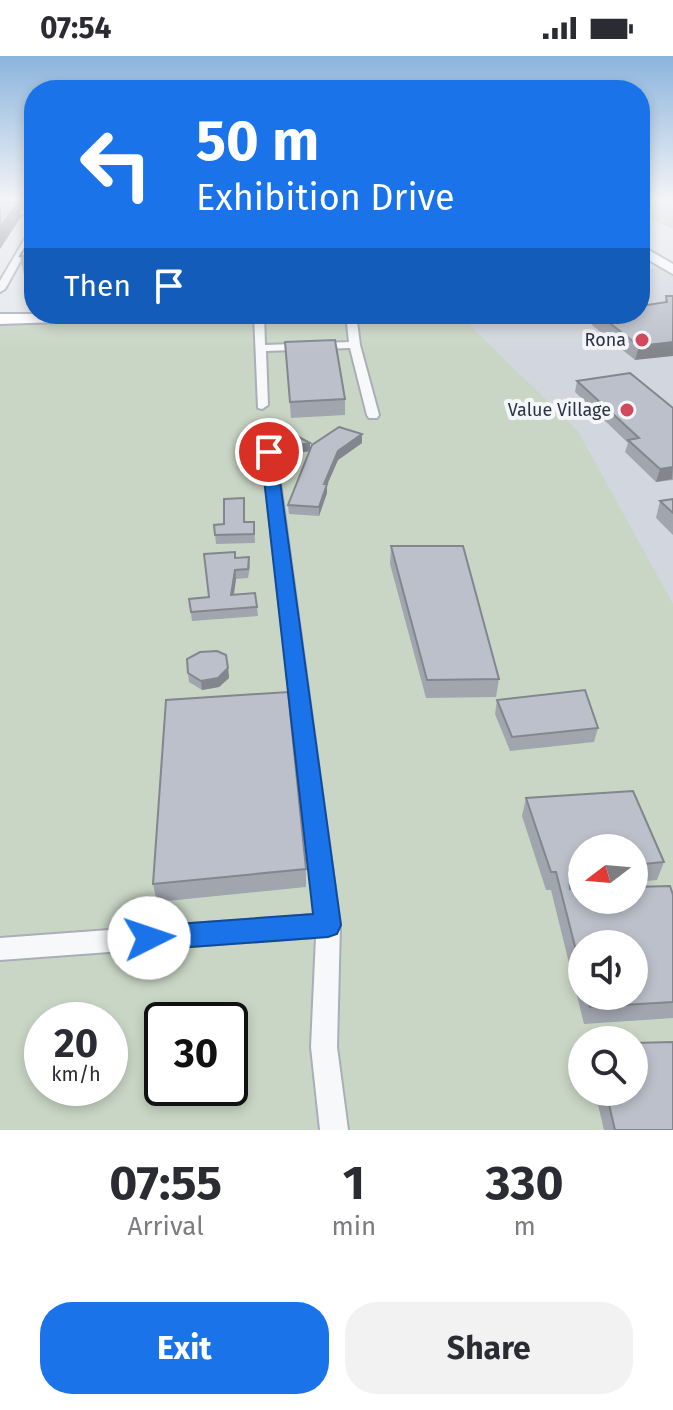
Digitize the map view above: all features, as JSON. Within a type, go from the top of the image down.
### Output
[{"type":"main road","points":[[650,252],[672,268]]},
{"type":"main road","points":[[650,270],[672,268]]},
{"type":"main road","points":[[0,319],[24,318]]},
{"type":"street","points":[[0,289],[23,249]]},
{"type":"street","points":[[259,324],[262,405]]},
{"type":"street","points":[[352,324],[373,415]]},
{"type":"street","points":[[260,348],[355,345]]},
{"type":"street","points":[[269,452],[328,925],[324,1047],[334,1130]]},
{"type":"street","points":[[0,949],[328,925]]},
{"type":"shaded area","points":[[668,267],[673,270],[673,603],[578,432],[469,324],[650,324],[650,269]]},
{"type":"green space","points":[[24,319],[24,324],[469,324],[578,431],[673,603],[673,1130],[0,1130],[0,320]]},
{"type":"building","points":[[666,296],[673,296],[673,342],[639,346],[611,324],[650,324],[650,305],[667,302]]},
{"type":"building","points":[[335,340],[345,399],[290,402],[285,342]]},
{"type":"building","points":[[630,373],[673,408],[673,467],[660,469],[628,440],[639,438],[577,381]]},
{"type":"building","points":[[339,427],[362,434],[338,451],[324,484],[327,484],[319,507],[288,505],[312,445]]},
{"type":"building","points":[[293,434],[310,443],[286,447],[271,437]]},
{"type":"building","points":[[244,498],[244,522],[254,522],[254,534],[215,535],[214,525],[224,524],[224,499]]},
{"type":"building","points":[[673,499],[673,513],[660,501]]},
{"type":"building","points":[[391,546],[463,546],[499,679],[427,680]]},
{"type":"building","points":[[235,552],[235,558],[249,557],[248,569],[235,570],[231,595],[255,593],[257,607],[191,612],[189,599],[209,597],[204,554]]},
{"type":"building","points":[[217,651],[226,655],[228,668],[218,678],[201,681],[188,673],[187,659],[200,652]]},
{"type":"building","points":[[585,690],[598,728],[512,737],[497,700]]},
{"type":"building","points":[[288,692],[306,869],[153,884],[166,700]]},
{"type":"building","points":[[633,791],[664,862],[648,864],[648,834],[568,834],[568,914],[648,914],[648,887],[670,886],[673,895],[673,1002],[648,1004],[648,930],[571,930],[556,872],[551,872],[526,798]]},
{"type":"building","points":[[673,1042],[673,1130],[615,1130],[609,1106],[648,1106],[648,1043]]},
{"type":"place","name":"Rona","points":[[642,340]]},
{"type":"place","name":"Value Village","points":[[627,410]]},
{"type":"route","points":[[149,938],[328,925],[269,452]]}]
